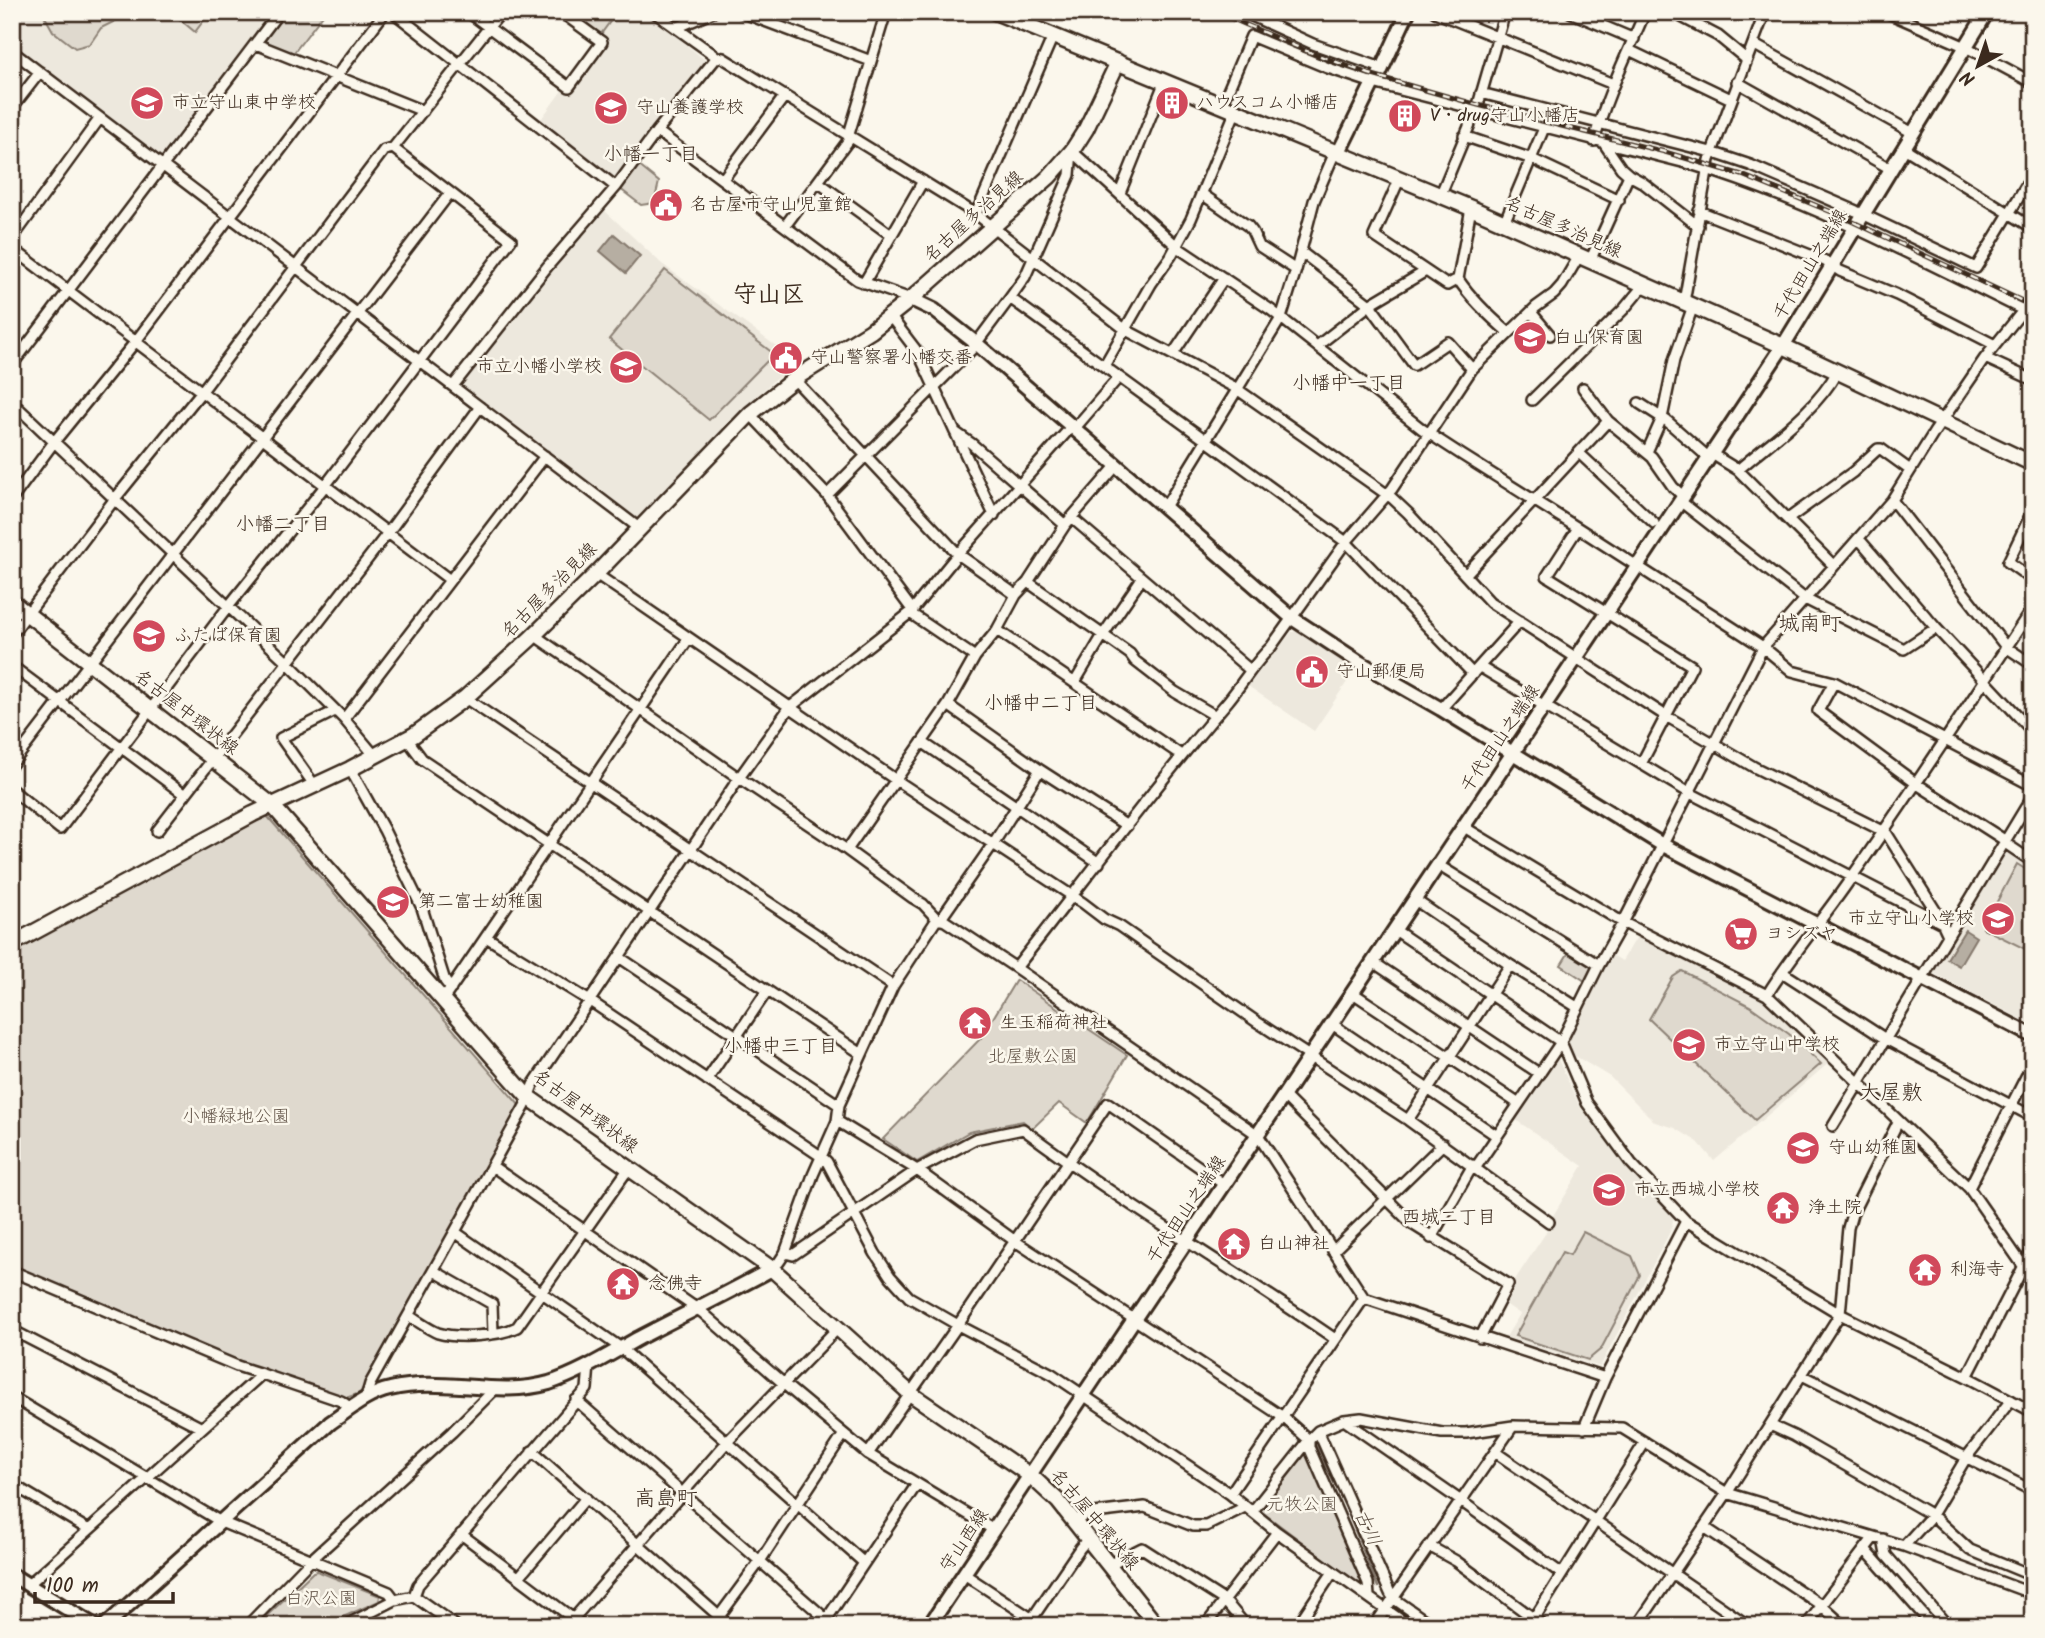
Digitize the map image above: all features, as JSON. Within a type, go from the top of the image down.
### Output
[{"type":"main road","points":[[995,12],[1119,60]]},
{"type":"main road","name":"名古屋多治見線","points":[[12,944],[272,805],[375,756],[407,738],[465,698],[596,574],[750,414],[794,379],[871,331],[890,316],[1049,177],[1072,151],[1086,129],[1119,60],[1471,208],[1689,304],[2033,464]]},
{"type":"main road","name":"名古屋中環状線","points":[[12,602],[272,805],[447,995],[528,1097],[772,1269],[911,1394],[1031,1476],[1058,1501],[1157,1626]]},
{"type":"street","points":[[12,365],[279,12]]},
{"type":"street","points":[[12,499],[231,217],[385,12]]},
{"type":"street","points":[[393,12],[616,187]]},
{"type":"street","points":[[468,12],[569,88],[602,42],[561,12]]},
{"type":"street","points":[[12,635],[114,500],[202,391],[384,150],[393,148],[501,12]]},
{"type":"street","points":[[654,12],[717,57],[723,58],[976,214],[1126,330],[1238,390],[1408,513],[1490,602],[1666,716],[1754,767],[1883,831],[1905,862],[1948,935]]},
{"type":"street","points":[[676,28],[713,12]]},
{"type":"street","points":[[741,12],[871,61]]},
{"type":"street","points":[[785,226],[850,136],[886,12]]},
{"type":"street","points":[[1243,12],[1258,15],[1313,44],[1382,68]]},
{"type":"street","points":[[1165,507],[1281,318],[1314,201],[1408,12]]},
{"type":"street","points":[[1435,12],[1613,84]]},
{"type":"street","points":[[1440,195],[1475,110],[1505,12]]},
{"type":"street","points":[[1570,12],[1634,39]]},
{"type":"street","points":[[1645,12],[1598,122],[1598,142],[1629,174],[1698,226]]},
{"type":"street","points":[[1672,12],[1718,36],[1746,59]]},
{"type":"street","points":[[1647,452],[1662,418],[1689,304],[1706,169],[1765,12]]},
{"type":"street","points":[[1886,12],[1966,47],[2033,83]]},
{"type":"street","name":"千代田山之端線","points":[[1031,1476],[1783,346],[1987,12]]},
{"type":"street","points":[[976,214],[1053,36]]},
{"type":"street","points":[[1104,366],[1191,219],[1202,194],[1251,36],[1328,68],[1373,83],[1706,169],[1790,199],[2033,315]]},
{"type":"street","points":[[256,44],[423,111]]},
{"type":"street","points":[[1753,44],[1913,133]]},
{"type":"street","points":[[1629,50],[1731,99]]},
{"type":"street","points":[[12,51],[639,528]]},
{"type":"street","points":[[453,386],[547,267],[616,187],[717,57]]},
{"type":"street","points":[[12,108],[40,72]]},
{"type":"street","points":[[1120,193],[1165,81]]},
{"type":"street","points":[[1737,82],[1891,169]]},
{"type":"street","points":[[1481,93],[1711,152],[1750,165],[1863,214],[1976,268],[2033,174]]},
{"type":"street","points":[[723,179],[784,97]]},
{"type":"street","points":[[12,239],[100,118]]},
{"type":"street","points":[[1504,223],[1544,128]]},
{"type":"street","points":[[657,131],[842,270],[864,283],[934,310],[977,344],[1293,618],[1359,662],[1661,844],[2033,1036]]},
{"type":"street","points":[[1464,136],[1532,159],[1619,200]]},
{"type":"street","points":[[12,790],[60,830],[228,607],[325,486],[512,240],[393,148]]},
{"type":"street","points":[[1905,148],[2033,228]]},
{"type":"street","points":[[1072,151],[1177,246],[1281,318],[1429,434],[1763,647],[1792,671],[1834,682],[2033,786]]},
{"type":"street","points":[[827,495],[977,344],[1025,277],[1070,175],[1072,151]]},
{"type":"street","points":[[1016,968],[1181,755],[1293,618],[1346,542],[1387,496],[1472,369],[1508,332],[1562,285],[1584,259],[1619,200],[1629,174]]},
{"type":"street","points":[[1399,180],[1374,236],[1447,285],[1458,279]]},
{"type":"street","points":[[864,283],[923,181]]},
{"type":"street","points":[[818,182],[891,235]]},
{"type":"street","points":[[12,764],[450,192]]},
{"type":"street","points":[[1202,194],[1248,226],[1259,246],[1296,270]]},
{"type":"street","points":[[1471,208],[1458,279],[1487,314],[1508,332]]},
{"type":"street","points":[[1699,211],[1816,257],[1995,345]]},
{"type":"street","points":[[12,248],[450,580]]},
{"type":"street","points":[[1301,252],[1370,305],[1414,365],[1448,342],[1472,369]]},
{"type":"street","points":[[1317,346],[1370,305],[1426,271]]},
{"type":"street","points":[[1173,354],[1224,278]]},
{"type":"street","points":[[1532,400],[1624,309],[1644,285]]},
{"type":"street","points":[[1010,298],[1346,542],[1477,670],[1545,705],[1688,792],[1942,923]]},
{"type":"street","points":[[1432,1238],[1474,1166],[1561,1042],[1763,647],[1892,500],[1941,422],[1995,345],[2033,298]]},
{"type":"street","points":[[1531,312],[1550,335]]},
{"type":"street","points":[[890,316],[919,354],[994,515]]},
{"type":"street","points":[[1986,358],[2033,380]]},
{"type":"street","points":[[1738,470],[1809,410],[1837,372]]},
{"type":"street","points":[[366,1398],[370,1384],[525,1106],[533,1085],[690,850],[789,708],[911,612],[958,554],[1119,377]]},
{"type":"street","points":[[794,379],[958,554],[1016,595]]},
{"type":"street","points":[[1583,388],[1608,421],[1647,452],[1682,499],[1805,599],[1904,649],[1937,628]]},
{"type":"street","points":[[12,402],[288,663],[344,719],[375,756]]},
{"type":"street","points":[[1639,403],[1710,456],[1738,470],[1835,566]]},
{"type":"street","points":[[157,831],[387,534],[480,407]]},
{"type":"street","points":[[750,414],[827,495],[911,612],[975,657]]},
{"type":"street","points":[[1465,575],[1608,421]]},
{"type":"street","points":[[955,432],[1142,578],[1250,670]]},
{"type":"street","points":[[1788,519],[1853,472],[1878,449],[1910,470]]},
{"type":"street","points":[[1579,453],[1654,523]]},
{"type":"street","points":[[344,719],[545,456]]},
{"type":"street","points":[[847,850],[948,705],[975,657],[997,630],[1016,595],[1028,582],[1068,521],[1117,465]]},
{"type":"street","points":[[1892,500],[2006,647],[2033,665]]},
{"type":"street","points":[[2033,510],[2008,562],[2033,580]]},
{"type":"street","points":[[1578,528],[1547,576],[1692,666],[1641,764]]},
{"type":"street","points":[[1859,539],[2033,732]]},
{"type":"street","points":[[596,574],[895,780],[1408,1120],[1549,1222]]},
{"type":"street","points":[[1074,682],[1102,635],[1142,578]]},
{"type":"street","points":[[1028,582],[1130,653],[1135,661],[1175,692],[1214,715]]},
{"type":"street","points":[[1767,995],[1917,784],[2033,607]]},
{"type":"street","points":[[1441,709],[1520,621]]},
{"type":"street","points":[[997,630],[1181,755]]},
{"type":"street","points":[[534,635],[847,850],[939,919],[1016,968],[1258,1135],[1364,1298],[1605,1378]]},
{"type":"street","points":[[447,995],[689,638]]},
{"type":"street","points":[[12,666],[185,796]]},
{"type":"street","points":[[1834,682],[1818,711],[1917,784],[2033,862]]},
{"type":"street","points":[[465,698],[893,986]]},
{"type":"street","points":[[948,705],[1040,770],[1127,826]]},
{"type":"street","points":[[314,786],[281,738],[335,711]]},
{"type":"street","points":[[407,738],[422,759],[862,1054]]},
{"type":"street","points":[[922,741],[1099,863]]},
{"type":"street","points":[[349,769],[384,830],[422,908],[446,981],[447,995]]},
{"type":"street","points":[[106,1626],[330,1423],[366,1398],[388,1389],[430,1384],[523,1388],[550,1382],[589,1365],[772,1269],[785,1253],[837,1121],[839,1105],[893,986],[993,844],[1040,770]]},
{"type":"street","points":[[1833,1126],[2033,795]]},
{"type":"street","points":[[1464,827],[1622,922],[1767,995],[1969,1188],[2033,1280]]},
{"type":"street","points":[[1438,864],[1599,965]]},
{"type":"street","points":[[1415,900],[1577,1007]]},
{"type":"street","points":[[1395,930],[1561,1042],[1587,1103],[1631,1163],[1686,1221],[1840,1314],[2033,1412]]},
{"type":"street","points":[[486,937],[590,1001],[822,1157],[875,1253],[909,1297],[1052,1374],[1230,1494],[1277,1532],[1409,1626]]},
{"type":"street","points":[[619,957],[839,1105]]},
{"type":"street","points":[[1373,962],[1540,1074]]},
{"type":"street","points":[[1408,1120],[1510,965]]},
{"type":"street","points":[[1782,972],[1884,1038],[2033,1117]]},
{"type":"street","points":[[707,1080],[767,990]]},
{"type":"street","points":[[1353,993],[1519,1104]]},
{"type":"street","points":[[1332,1024],[1497,1136]]},
{"type":"street","points":[[1969,1188],[2033,1063]]},
{"type":"street","points":[[1284,1096],[1412,1224],[1508,1284],[1480,1338]]},
{"type":"street","points":[[869,1454],[1108,1103],[1225,1185]]},
{"type":"street","points":[[837,1121],[917,1170],[1015,1241],[1283,1417],[1308,1440],[1368,1583],[1369,1596]]},
{"type":"street","points":[[1642,1624],[1840,1314],[1847,1228],[1899,1122]]},
{"type":"street","points":[[785,1253],[793,1255],[917,1170],[975,1139],[1023,1129],[1068,1163],[1335,1339]]},
{"type":"street","points":[[1333,1251],[1443,1144]]},
{"type":"street","points":[[492,1166],[696,1308],[869,1454],[994,1530]]},
{"type":"street","points":[[409,1316],[438,1333],[464,1336],[507,1332],[517,1327],[629,1168]]},
{"type":"street","points":[[1584,1427],[1605,1378],[1686,1221]]},
{"type":"street","points":[[455,1232],[621,1348],[863,1562]]},
{"type":"street","points":[[1967,1377],[2033,1248]]},
{"type":"street","points":[[12,1270],[237,1366],[341,1401],[351,1408]]},
{"type":"street","points":[[434,1271],[492,1304],[494,1333]]},
{"type":"street","points":[[1230,1494],[1364,1298]]},
{"type":"street","points":[[570,1622],[727,1442],[838,1328]]},
{"type":"street","points":[[12,1330],[202,1428]]},
{"type":"street","points":[[414,1596],[418,1586],[461,1534],[587,1389],[589,1365]]},
{"type":"street","points":[[28,1585],[262,1374]]},
{"type":"street","points":[[1802,1375],[2033,1491]]},
{"type":"street","points":[[247,1626],[311,1560],[452,1432],[496,1388]]},
{"type":"street","points":[[12,1397],[221,1522],[388,1591],[395,1600]]},
{"type":"street","points":[[576,1400],[760,1561],[827,1624],[863,1562],[917,1484]]},
{"type":"street","points":[[1905,1546],[1932,1514],[1966,1458],[2011,1400]]},
{"type":"street","points":[[1074,1522],[1086,1514],[1145,1507],[1193,1527],[1206,1526],[1249,1510],[1308,1440],[1318,1431],[1344,1420],[1360,1418],[1443,1433],[1466,1433],[1513,1426],[1622,1428],[1727,1493],[1905,1546],[2033,1594]]},
{"type":"street","points":[[1344,1420],[1562,1574]]},
{"type":"street","points":[[1770,1425],[1932,1514],[1970,1550],[2033,1576]]},
{"type":"street","points":[[1374,1626],[1513,1426]]},
{"type":"street","points":[[1318,1431],[1393,1598],[1433,1626]]},
{"type":"street","points":[[712,1626],[760,1561],[844,1434]]},
{"type":"street","points":[[1534,1619],[1645,1442]]},
{"type":"street","points":[[532,1451],[730,1626]]},
{"type":"street","points":[[1495,1452],[1749,1626]]},
{"type":"street","name":"守山西線","points":[[929,1626],[1031,1476]]},
{"type":"street","points":[[12,1484],[89,1530]]},
{"type":"street","points":[[519,1577],[586,1498]]},
{"type":"street","points":[[1704,1527],[1821,1605],[1844,1626]]},
{"type":"street","points":[[1205,1626],[1277,1532]]},
{"type":"street","points":[[461,1534],[519,1577],[570,1622],[583,1626]]},
{"type":"street","points":[[1806,1626],[1865,1549],[1879,1538]]},
{"type":"street","points":[[1879,1538],[1886,1555],[1948,1626]]},
{"type":"street","points":[[1030,1622],[1088,1539]]},
{"type":"street","points":[[1429,1546],[1455,1561],[1544,1626]]},
{"type":"street","points":[[1108,1564],[1142,1548],[1225,1601],[1245,1626]]},
{"type":"street","points":[[1865,1549],[1933,1626]]},
{"type":"street","points":[[1297,1626],[1333,1573]]},
{"type":"street","points":[[964,1574],[1030,1622],[1043,1626]]},
{"type":"street","points":[[12,1575],[95,1626]]},
{"type":"street","points":[[344,1626],[395,1600],[414,1596],[456,1626]]},
{"type":"street","points":[[369,1615],[369,1626]]},
{"type":"shaded area","name":"市立守山東中学校","points":[[12,12],[275,12],[165,159],[161,159],[12,46]]},
{"type":"shaded area","name":"守山養護学校","points":[[567,12],[646,12],[705,60],[706,65],[617,179],[539,122],[563,89],[570,94],[608,43]]},
{"type":"shaded area","name":"市立小幡小学校","points":[[603,209],[662,264],[783,351],[776,363],[787,372],[773,381],[737,415],[638,518],[630,517],[462,386],[463,379]]},
{"type":"shaded area","points":[[614,234],[640,256],[626,273],[600,251]]},
{"type":"shaded area","points":[[1301,631],[1357,667],[1314,731],[1248,686],[1292,632]]},
{"type":"shaded area","name":"市立守山小学校","points":[[2007,849],[2033,866],[2033,1025],[1931,972]]},
{"type":"shaded area","points":[[1965,930],[1976,937],[1959,966],[1947,959]]},
{"type":"shaded area","name":"市立守山中学校","points":[[1638,935],[1760,998],[1831,1061],[1714,1161],[1698,1142],[1675,1128],[1655,1122],[1610,1077],[1567,1051],[1564,1040],[1609,953],[1622,961]]},
{"type":"shaded area","name":"市立西城小学校","points":[[1556,1055],[1580,1107],[1673,1218],[1672,1228],[1600,1367],[1506,1337],[1520,1314],[1501,1301],[1545,1234],[1583,1166],[1513,1118]]},
{"type":"green space","points":[[41,12],[133,12],[101,28],[90,44],[75,48],[53,31]]},
{"type":"green space","points":[[171,12],[210,12],[195,32]]},
{"type":"green space","points":[[286,12],[325,12],[292,55],[265,44]]},
{"type":"green space","points":[[572,12],[617,12],[601,34]]},
{"type":"green space","points":[[638,165],[659,182],[654,203],[641,205],[619,188]]},
{"type":"green space","points":[[665,270],[774,354],[709,420],[609,339]]},
{"type":"green space","name":"小幡緑地公園","points":[[267,816],[520,1106],[360,1393],[346,1398],[241,1362],[12,1266],[12,950]]},
{"type":"green space","points":[[2017,864],[2033,874],[2033,953],[1983,928]]},
{"type":"green space","points":[[1569,952],[1592,966],[1585,981],[1561,965]]},
{"type":"green space","points":[[1682,971],[1750,1006],[1789,1034],[1821,1064],[1755,1120],[1649,1019],[1673,977]]},
{"type":"green space","name":"北屋敷公園","points":[[1016,980],[1127,1055],[1087,1123],[1059,1103],[1032,1129],[1023,1121],[969,1132],[917,1162],[883,1139],[981,1038]]},
{"type":"green space","points":[[1583,1232],[1632,1256],[1640,1275],[1601,1349],[1588,1360],[1515,1336],[1562,1252],[1570,1255]]},
{"type":"green space","name":"元牧公園","points":[[1306,1448],[1364,1579],[1363,1584],[1359,1585],[1258,1509]]},
{"type":"green space","name":"白沢公園","points":[[317,1571],[380,1596],[379,1601],[323,1626],[256,1626],[313,1572]]},
{"type":"waterway","name":"古川","points":[[1314,1442],[1345,1505],[1378,1587]]},
{"type":"waterway","name":"古川","points":[[1397,1608],[1424,1626]]},
{"type":"railway","points":[[1217,12],[1304,50],[1369,74],[1742,175],[1834,213],[2033,306]]},
{"type":"place","name":"市立守山東中学校","points":[[147,103]]},
{"type":"place","name":"ハウスコム小幡店","points":[[1172,103]]},
{"type":"place","name":"守山養護学校","points":[[611,108]]},
{"type":"place","name":"V・drug守山小幡店","points":[[1405,116]]},
{"type":"place","name":"名古屋市守山児童館","points":[[666,205]]},
{"type":"place","name":"白山保育園","points":[[1530,338]]},
{"type":"place","name":"守山警察署小幡交番","points":[[786,358]]},
{"type":"place","name":"市立小幡小学校","points":[[626,367]]},
{"type":"place","name":"ふたば保育園","points":[[149,636]]},
{"type":"place","name":"守山郵便局","points":[[1312,672]]},
{"type":"place","name":"第二富士幼稚園","points":[[393,902]]},
{"type":"place","name":"市立守山小学校","points":[[1998,919]]},
{"type":"place","name":"ヨシズヤ","points":[[1741,934]]},
{"type":"place","name":"生玉稲荷神社","points":[[975,1023]]},
{"type":"place","name":"市立守山中学校","points":[[1689,1045]]},
{"type":"place","name":"守山幼稚園","points":[[1803,1148]]},
{"type":"place","name":"市立西城小学校","points":[[1609,1190]]},
{"type":"place","name":"浄土院","points":[[1783,1208]]},
{"type":"place","name":"白山神社","points":[[1234,1244]]},
{"type":"place","name":"利海寺","points":[[1925,1270]]},
{"type":"place","name":"念佛寺","points":[[623,1284]]},
{"type":"district","name":"小幡一丁目","points":[[651,155]]},
{"type":"district","name":"守山区","points":[[769,295]]},
{"type":"district","name":"小幡中一丁目","points":[[1349,384]]},
{"type":"district","name":"小幡二丁目","points":[[283,525]]},
{"type":"district","name":"城南町","points":[[1810,624]]},
{"type":"district","name":"小幡中二丁目","points":[[1041,704]]},
{"type":"district","name":"小幡中三丁目","points":[[781,1047]]},
{"type":"district","name":"大屋敷","points":[[1891,1093]]},
{"type":"district","name":"西城二丁目","points":[[1449,1218]]},
{"type":"district","name":"高島町","points":[[666,1499]]}]
